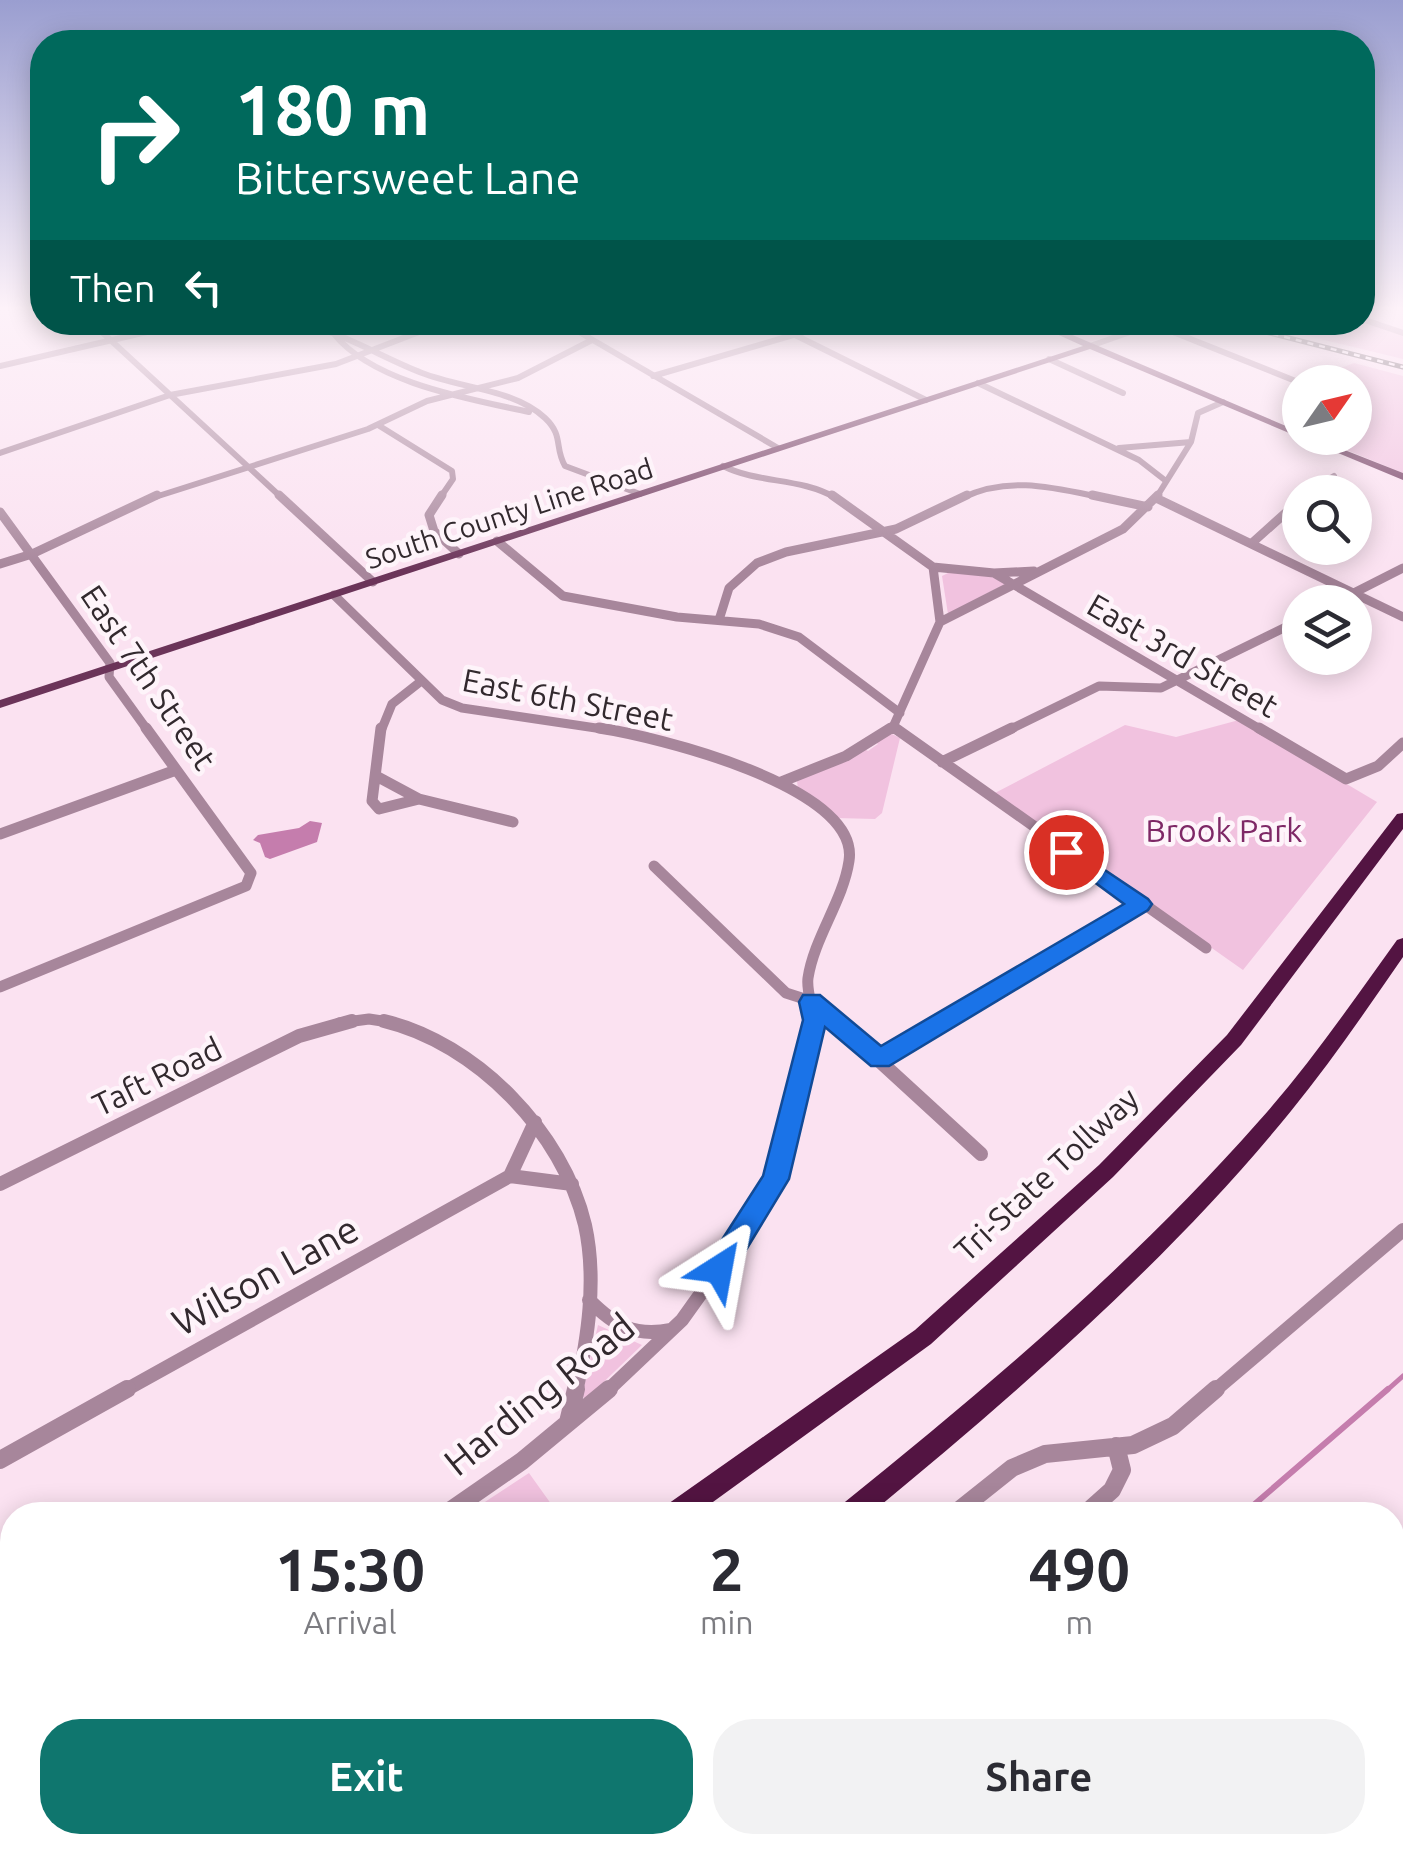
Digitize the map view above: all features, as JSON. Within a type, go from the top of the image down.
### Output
[{"type":"highway","name":"Tri-State Tollway","points":[[692,1502],[923,1336],[1106,1171],[1234,1040],[1403,818]]},
{"type":"highway","points":[[865,1502],[1038,1358],[1144,1259],[1268,1125],[1403,944]]},
{"type":"main road","name":"South County Line Road","points":[[0,704],[933,398]]},
{"type":"main road","points":[[1212,398],[1282,427]]},
{"type":"main road","points":[[1348,455],[1400,477]]},
{"type":"street","points":[[0,453],[160,398]]},
{"type":"street","points":[[174,398],[373,582]]},
{"type":"street","points":[[0,564],[32,554],[138,502],[378,425],[408,408],[441,398]]},
{"type":"street","points":[[467,398],[542,415]]},
{"type":"street","points":[[503,398],[542,415],[559,433],[565,466],[640,494]]},
{"type":"street","points":[[690,398],[778,448]]},
{"type":"street","points":[[921,398],[926,400]]},
{"type":"street","points":[[1010,398],[1115,448],[1166,481]]},
{"type":"street","points":[[940,622],[1112,536],[1156,498],[1191,442],[1198,413],[1223,402]]},
{"type":"street","points":[[378,425],[452,471],[453,478],[428,515],[434,531],[458,554]]},
{"type":"street","points":[[1115,448],[1191,442]]},
{"type":"street","name":"East 3rd Street","points":[[723,466],[738,474],[814,486],[848,504],[882,533],[933,567],[994,573],[1043,570]]},
{"type":"street","points":[[719,620],[729,588],[757,563],[786,552],[882,533],[911,523],[965,494],[1018,482],[1148,507]]},
{"type":"street","points":[[1156,498],[1339,585]]},
{"type":"street","name":"East 7th Street","points":[[0,512],[110,662],[109,677],[251,873],[246,886],[0,987]]},
{"type":"street","points":[[1252,542],[1282,516]]},
{"type":"street","points":[[496,541],[563,596],[661,615],[759,624],[799,637],[900,712]]},
{"type":"street","points":[[781,782],[846,756],[892,727],[940,622],[933,567]]},
{"type":"street","points":[[1370,585],[1403,568]]},
{"type":"street","name":"East 3rd Street","points":[[994,573],[1346,779],[1392,757],[1403,743]]},
{"type":"street","name":"East 6th Street","points":[[334,594],[442,700],[462,708],[650,737],[781,782],[835,822],[844,834],[850,858]]},
{"type":"street","points":[[1372,601],[1403,616]]},
{"type":"street","points":[[942,762],[1099,686],[1153,690],[1282,629]]},
{"type":"street","points":[[419,799],[379,809],[372,801],[378,777],[382,715],[396,696],[420,682]]},
{"type":"street","points":[[892,727],[1206,948]]},
{"type":"street","points":[[0,834],[176,770]]},
{"type":"street","points":[[378,777],[419,799],[513,822]]},
{"type":"street","name":"Harding Road","points":[[463,1502],[522,1461],[624,1377],[671,1330],[737,1243],[776,1179],[815,1020],[808,980],[850,858]]},
{"type":"street","points":[[654,866],[786,993],[811,1002],[880,1059],[982,1154]]},
{"type":"street","points":[[880,1059],[1140,904]]},
{"type":"street","name":"Taft Road","points":[[0,1184],[299,1036],[341,1021],[382,1020],[421,1031],[480,1069],[535,1122]]},
{"type":"street","points":[[510,1176],[520,1163],[535,1122]]},
{"type":"street","points":[[535,1122],[572,1184],[585,1225],[590,1300],[586,1355],[568,1422]]},
{"type":"street","points":[[510,1176],[541,1176],[572,1184]]},
{"type":"street","name":"Wilson Lane","points":[[0,1460],[510,1176]]},
{"type":"street","points":[[975,1502],[1012,1468],[1045,1454],[1133,1445],[1173,1426],[1403,1230]]},
{"type":"street","points":[[590,1300],[622,1330],[650,1335],[671,1330]]},
{"type":"street","points":[[1099,1502],[1112,1490],[1122,1470],[1116,1446]]},
{"type":"green space","points":[[1372,398],[1403,398],[1403,473],[1359,455],[1372,455]]},
{"type":"green space","points":[[950,572],[989,575],[1005,584],[948,614],[942,576]]},
{"type":"green space","name":"Brook Park","points":[[1239,720],[1377,802],[1243,970],[993,794],[1125,725],[1176,737]]},
{"type":"green space","points":[[892,734],[900,738],[882,813],[875,819],[836,818],[798,789],[797,781],[863,748],[868,751],[878,744],[874,741]]},
{"type":"green space","points":[[598,1325],[642,1345],[585,1400],[582,1395]]},
{"type":"green space","points":[[529,1473],[550,1502],[485,1502]]},
{"type":"shaded area","points":[[310,821],[322,823],[317,842],[270,859],[265,857],[260,843],[253,840],[258,835],[299,828]]},
{"type":"waterway","points":[[1385,1392],[1403,1376]]},
{"type":"waterway","points":[[1257,1502],[1388,1389]]},
{"type":"route","points":[[719,1269],[776,1179],[815,1020],[811,1002],[880,1059],[1140,904],[1066,852]]}]
